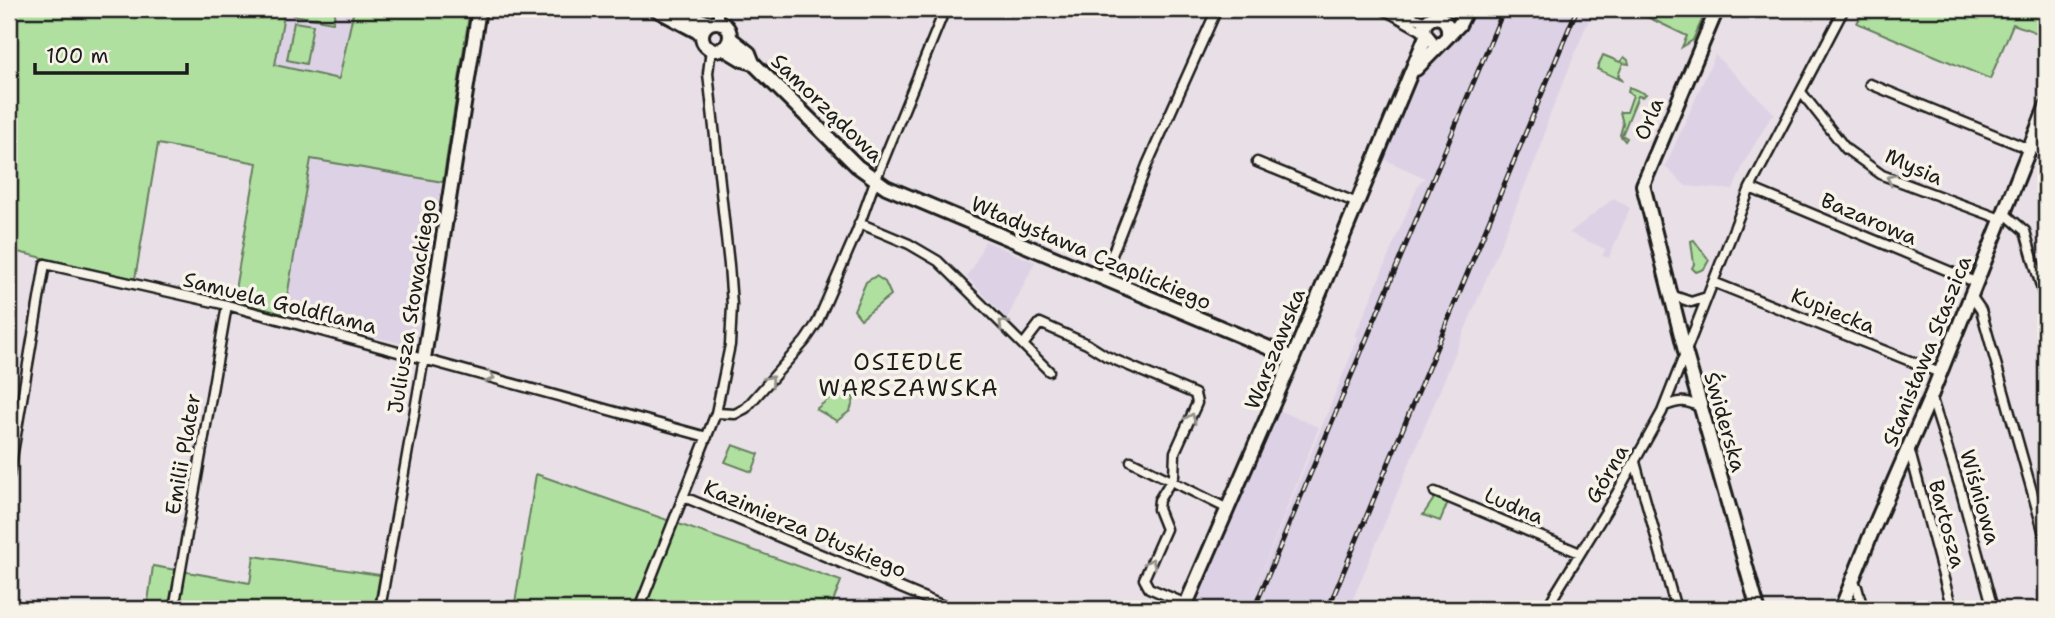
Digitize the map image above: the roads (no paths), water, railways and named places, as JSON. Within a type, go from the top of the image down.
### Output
[{"type":"street","name":"Juliusza Słowackiego","points":[[380,609],[424,358],[479,9]]},
{"type":"street","points":[[639,609],[716,413],[730,345],[732,305],[708,73],[721,45],[726,26],[668,9],[658,10]]},
{"type":"street","points":[[716,413],[735,414],[746,408],[812,332],[945,9]]},
{"type":"street","points":[[1103,278],[1147,165],[1217,9]]},
{"type":"street","points":[[1385,9],[1436,24]]},
{"type":"street","name":"Warszawska","points":[[1436,24],[1464,19],[1465,9]]},
{"type":"street","name":"Orla","points":[[1660,248],[1643,185],[1717,9]]},
{"type":"street","name":"Górna","points":[[1546,609],[1665,406],[1750,188],[1844,9]]},
{"type":"street","points":[[712,22],[704,42],[721,45]]},
{"type":"street","name":"Warszawska","points":[[1171,481],[1161,495],[1158,505],[1166,529],[1144,579],[1149,587],[1185,607],[1293,358],[1410,76],[1436,24]]},
{"type":"street","name":"Warszawska","points":[[1410,76],[1436,24]]},
{"type":"street","name":"Samorządowa","points":[[721,45],[752,63],[874,181]]},
{"type":"street","points":[[1870,83],[2030,145],[2044,159],[2046,168]]},
{"type":"street","name":"Mysia","points":[[1801,92],[1846,149],[1882,176],[2002,215]]},
{"type":"street","name":"Stanisława Staszica","points":[[1841,609],[1931,396],[2046,107]]},
{"type":"street","points":[[1257,162],[1357,203]]},
{"type":"street","name":"Władysława Czaplickiego","points":[[874,181],[1293,358]]},
{"type":"street","name":"Bazarowa","points":[[1750,188],[1972,288]]},
{"type":"street","points":[[2002,215],[2025,230],[2046,304]]},
{"type":"street","points":[[859,223],[909,244],[938,261],[1049,370]]},
{"type":"street","name":"Świderska","points":[[1660,248],[1685,351],[1758,608]]},
{"type":"street","name":"Samuela Goldflama","points":[[9,476],[45,264],[226,305],[707,437]]},
{"type":"street","name":"Kupiecka","points":[[1713,282],[1940,373]]},
{"type":"street","points":[[1972,288],[1981,310],[2046,541]]},
{"type":"street","points":[[1671,295],[1690,302],[1707,297]]},
{"type":"street","name":"Emilii Plater","points":[[174,609],[226,305]]},
{"type":"street","points":[[1023,345],[1040,323],[1087,344],[1106,356],[1195,394],[1197,403],[1175,452],[1175,474],[1171,481]]},
{"type":"street","name":"Wiśniowa","points":[[1931,396],[1961,488],[1993,609]]},
{"type":"street","points":[[1665,406],[1678,401],[1689,401],[1701,408]]},
{"type":"street","name":"Bartosza","points":[[1909,448],[1952,609]]},
{"type":"street","points":[[1131,461],[1228,509]]},
{"type":"street","points":[[1635,461],[1676,609]]},
{"type":"street","name":"Ludna","points":[[1435,492],[1580,553]]},
{"type":"street","name":"Kazimierza Dłuskiego","points":[[684,497],[951,609]]},
{"type":"street","points":[[1853,581],[1863,609]]},
{"type":"railway","points":[[1254,609],[1504,9]]},
{"type":"railway","points":[[1328,609],[1577,9]]},
{"type":"district","name":"OSIEDLE WARSZAWSKA","points":[[909,375]]}]
